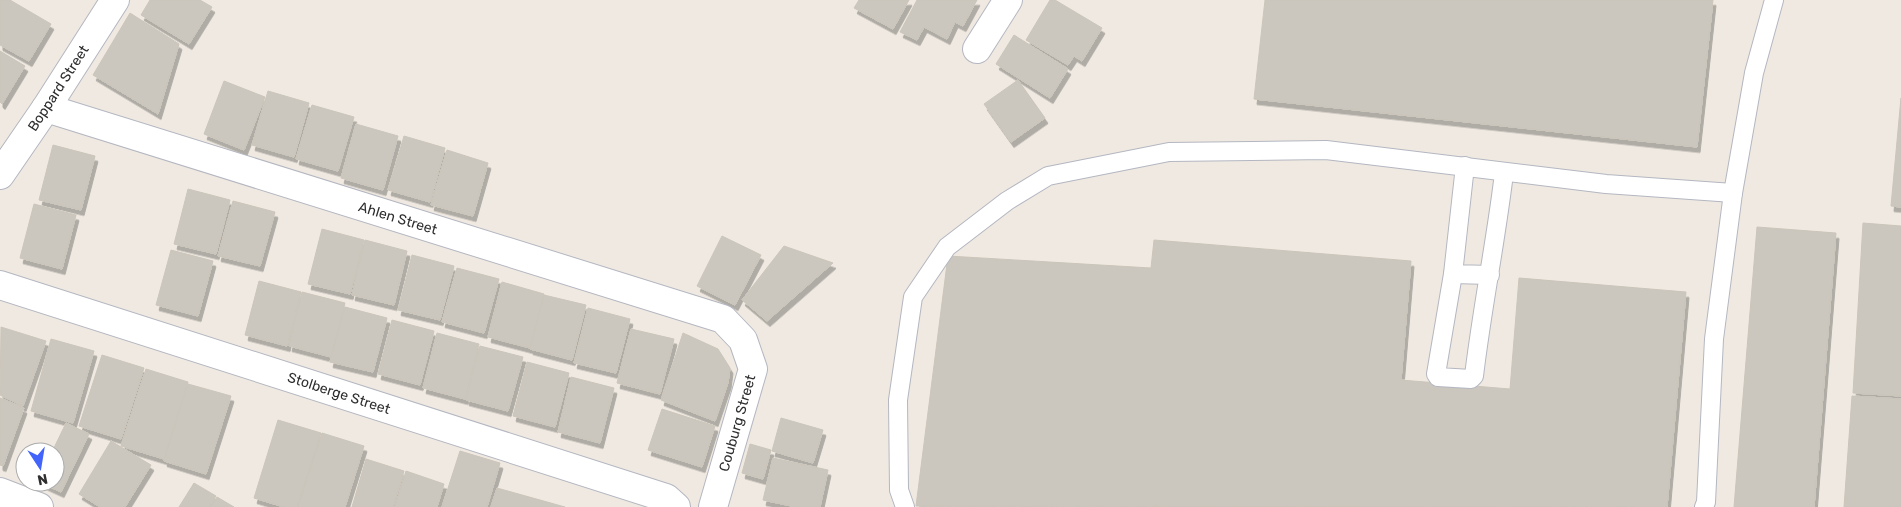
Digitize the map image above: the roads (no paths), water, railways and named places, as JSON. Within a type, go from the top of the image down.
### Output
[{"type":"street","name":"Boppard Street","points":[[0,176],[115,0]]},
{"type":"street","points":[[977,49],[1008,0]]},
{"type":"street","name":"Ahlen Street","points":[[46,108],[723,319],[743,340]]},
{"type":"street","name":"Stolberge Street","points":[[0,285],[666,498],[676,507]]},
{"type":"street","name":"Couburg Street","points":[[713,507],[753,368],[743,340]]},
{"type":"street","points":[[0,492],[40,507]]},
{"type":"lane","points":[[1704,507],[1706,502],[1714,339],[1733,193],[1754,73],[1774,0]]},
{"type":"lane","points":[[905,507],[899,490],[898,400],[913,297],[947,247],[1007,200],[1048,176],[1169,152],[1326,150],[1606,184],[1733,193]]},
{"type":"lane","points":[[1465,166],[1453,274],[1436,374],[1438,377],[1471,380],[1474,376],[1482,311],[1490,275],[1504,173]]},
{"type":"lane","points":[[1453,274],[1490,275]]}]
